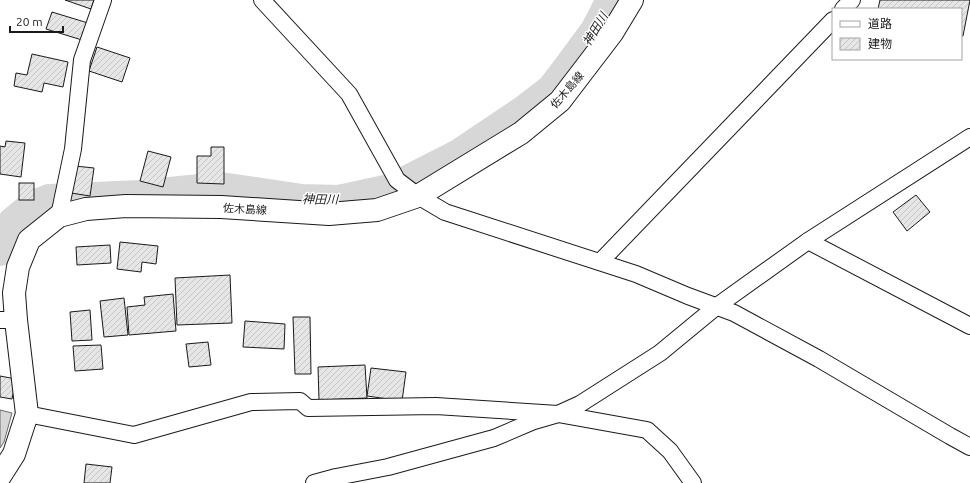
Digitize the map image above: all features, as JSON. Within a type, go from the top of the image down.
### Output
[{"type":"main road","name":"佐木島線","points":[[0,476],[14,454],[26,414],[8,320],[18,267],[29,240],[59,216],[86,208],[126,206],[220,207],[329,214],[377,210],[418,196],[522,133],[560,101],[612,33],[632,0]]},
{"type":"street","points":[[59,216],[73,149],[82,60],[103,0]]},
{"type":"street","points":[[262,0],[349,94],[397,180],[418,196],[445,212],[636,274],[688,296],[734,313],[819,359],[970,447]]},
{"type":"street","points":[[844,8],[852,0]]},
{"type":"street","points":[[600,262],[832,21]]},
{"type":"street","points":[[314,483],[336,477],[388,467],[494,438],[534,421],[558,414],[580,404],[660,354],[717,306],[808,241],[970,137]]},
{"type":"street","points":[[808,241],[970,326]]},
{"type":"street","points":[[26,414],[134,435],[252,402],[300,401],[308,408],[436,406],[558,414],[647,430],[670,451],[693,483]]},
{"type":"shaded area","points":[[0,410],[12,413],[4,442],[0,448]]},
{"type":"building","points":[[65,0],[94,0],[91,9]]},
{"type":"building","points":[[880,0],[970,0],[963,36],[962,8],[878,8]]},
{"type":"building","points":[[52,12],[88,23],[82,40],[46,29]]},
{"type":"building","points":[[97,47],[130,58],[122,82],[89,71]]},
{"type":"building","points":[[32,54],[68,62],[63,87],[44,83],[42,92],[14,86],[16,73],[27,75]]},
{"type":"building","points":[[6,141],[25,143],[21,177],[0,174],[0,146],[5,147]]},
{"type":"building","points":[[211,147],[224,147],[224,184],[197,183],[197,156],[211,156]]},
{"type":"building","points":[[148,151],[171,157],[163,187],[140,181]]},
{"type":"building","points":[[75,166],[94,168],[90,196],[71,193]]},
{"type":"building","points":[[19,183],[34,183],[34,200],[19,200]]},
{"type":"building","points":[[916,195],[930,212],[907,231],[893,212]]},
{"type":"building","points":[[120,242],[158,246],[156,264],[142,262],[141,272],[117,269]]},
{"type":"building","points":[[110,245],[111,263],[77,265],[76,247]]},
{"type":"building","points":[[230,275],[232,323],[177,325],[175,278]]},
{"type":"building","points":[[173,294],[176,331],[129,335],[127,307],[145,305],[144,297]]},
{"type":"building","points":[[124,298],[128,335],[104,337],[100,301]]},
{"type":"building","points":[[90,310],[92,340],[72,341],[70,312]]},
{"type":"building","points":[[293,317],[310,317],[311,374],[295,374]]},
{"type":"building","points":[[245,321],[285,324],[284,349],[243,347]]},
{"type":"building","points":[[208,342],[211,365],[189,367],[186,344]]},
{"type":"building","points":[[101,345],[103,369],[75,371],[73,346]]},
{"type":"building","points":[[365,365],[367,398],[319,400],[318,367]]},
{"type":"building","points":[[371,368],[406,372],[402,401],[367,396]]},
{"type":"building","points":[[0,376],[16,379],[12,399],[0,397]]},
{"type":"building","points":[[86,464],[112,467],[110,483],[84,483]]},
{"type":"waterway","name":"神田川","points":[[0,250],[13,223],[34,206],[49,200],[140,196],[220,188],[302,200],[339,201],[390,190],[459,155],[526,110],[552,90],[596,31],[612,0]]}]
